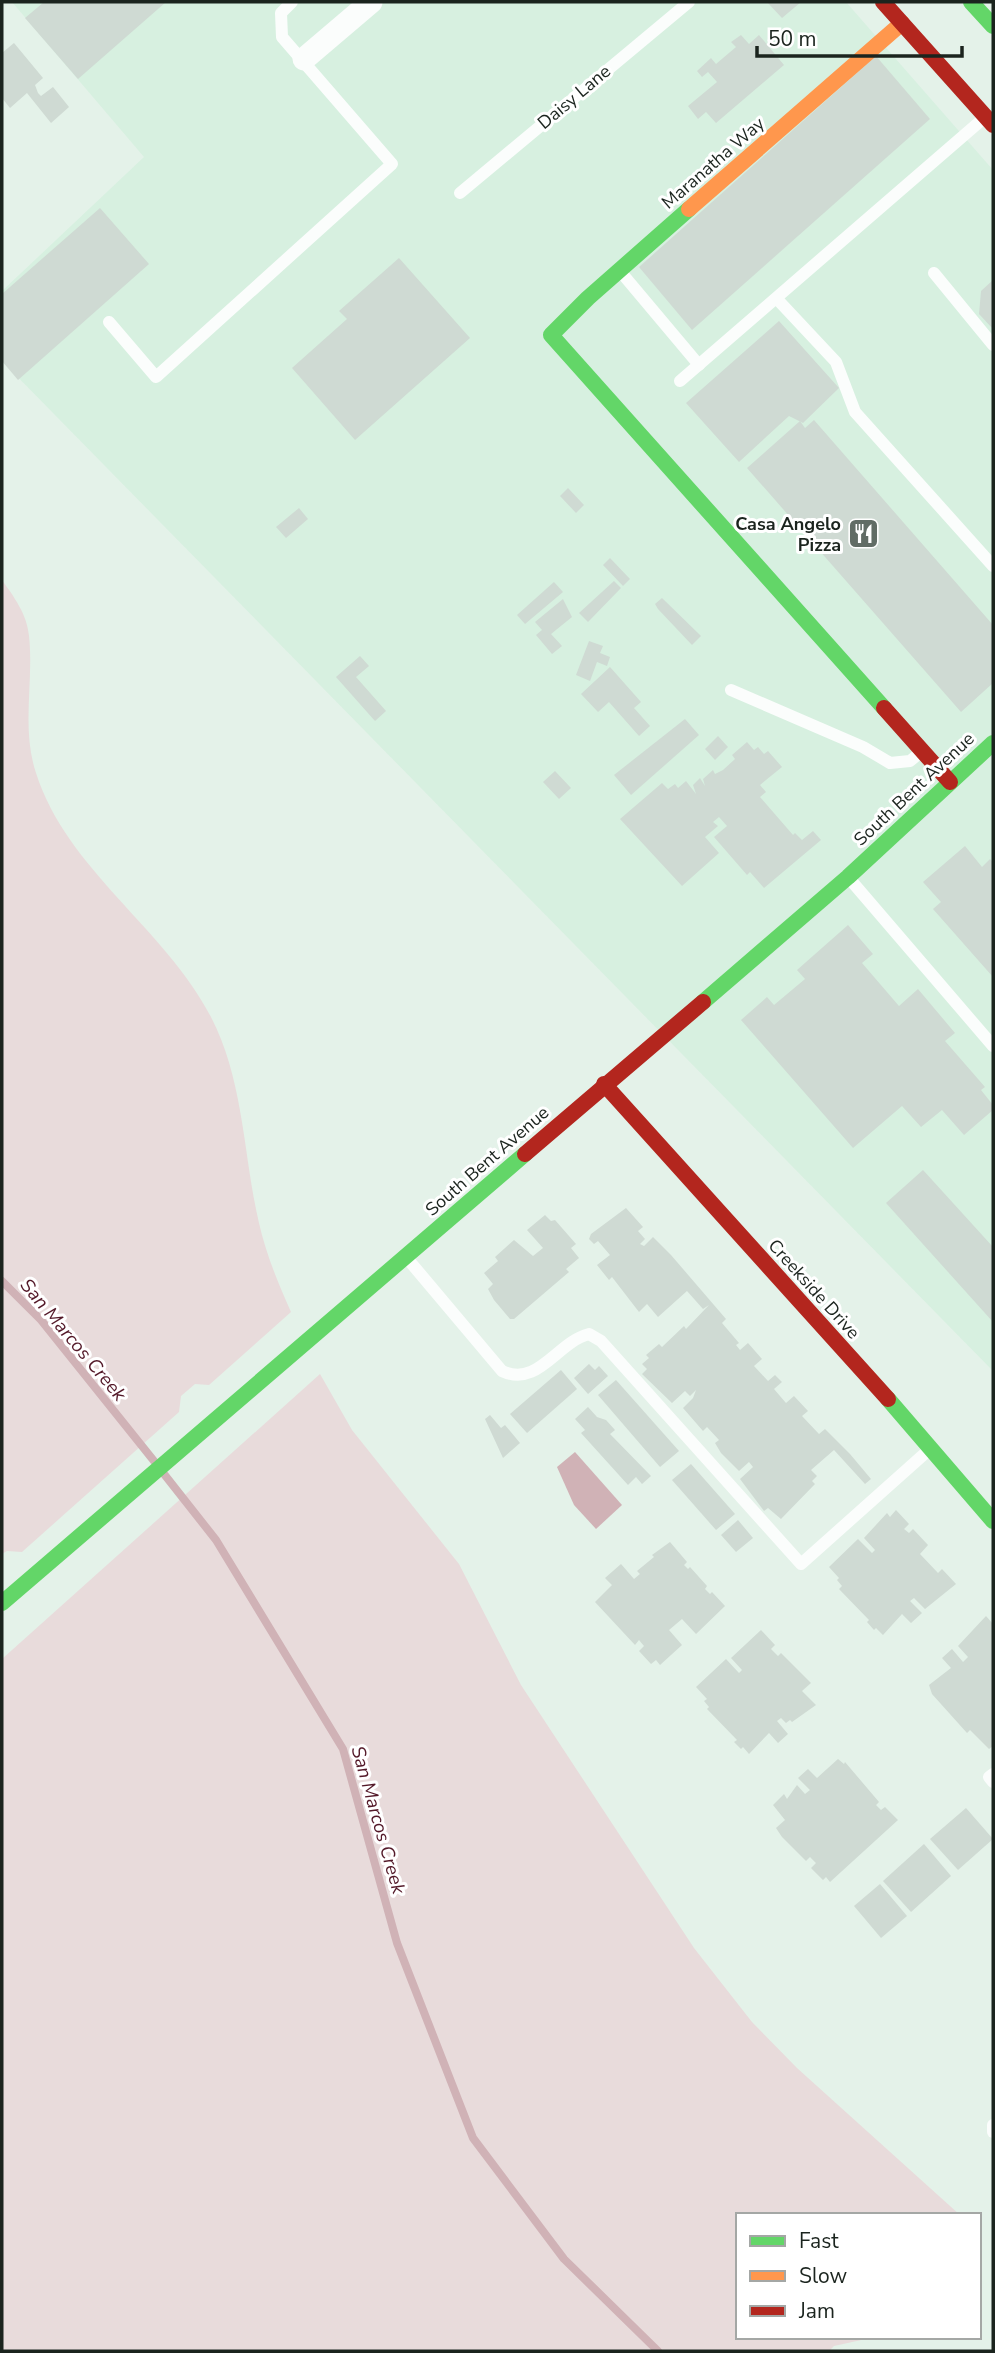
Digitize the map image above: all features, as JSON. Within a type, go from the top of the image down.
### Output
[{"type":"street","points":[[304,59],[372,2]]},
{"type":"street","points":[[883,2],[990,120]]},
{"type":"street","points":[[971,2],[990,17]]},
{"type":"street","name":"Maranatha Way","points":[[902,23],[620,270],[551,335],[923,751]]},
{"type":"street","name":"South Bent Avenue","points":[[2,1603],[848,877],[993,743]]},
{"type":"street","points":[[923,751],[950,782]]},
{"type":"street","name":"Creekside Drive","points":[[604,1084],[931,1448],[993,1521]]},
{"type":"lane","points":[[109,322],[156,377],[392,164],[304,59],[282,37],[281,13],[292,2]]},
{"type":"lane","name":"Daisy Lane","points":[[460,193],[689,2]]},
{"type":"lane","points":[[680,381],[990,120]]},
{"type":"lane","points":[[620,270],[699,365]]},
{"type":"lane","points":[[934,273],[993,345]]},
{"type":"lane","points":[[777,299],[836,362],[855,412],[993,566]]},
{"type":"lane","points":[[731,690],[863,747],[891,763],[910,761],[923,751]]},
{"type":"lane","points":[[848,877],[993,1045]]},
{"type":"lane","points":[[406,1256],[502,1371],[513,1376],[525,1375],[540,1368],[576,1338],[589,1334],[601,1341],[801,1564],[931,1448]]},
{"type":"lane","points":[[993,1774],[989,1777],[993,1782]]},
{"type":"lane","points":[[993,2125],[993,2132]]},
{"type":"shaded area","points":[[12,2],[846,2],[993,170],[993,1371],[2,361],[2,291],[144,157]]},
{"type":"shaded area","points":[[2,580],[19,606],[28,628],[29,739],[36,773],[51,808],[70,840],[169,955],[192,985],[211,1017],[230,1066],[262,1235],[291,1312],[209,1385],[195,1384],[181,1396],[179,1412],[22,1552],[7,1551],[2,1554]]},
{"type":"shaded area","points":[[320,1374],[352,1430],[459,1564],[521,1685],[694,1948],[752,2022],[797,2068],[958,2213],[736,2213],[736,2339],[866,2339],[834,2346],[829,2351],[2,2351],[2,1659]]},
{"type":"shaded area","points":[[575,1452],[622,1505],[596,1529],[574,1505],[557,1467]]},
{"type":"building","points":[[44,2],[166,2],[78,79],[25,18]]},
{"type":"building","points":[[767,2],[801,2],[782,18]]},
{"type":"building","points":[[741,35],[749,44],[759,35],[784,65],[716,123],[706,112],[698,119],[688,106],[717,82],[708,72],[702,77],[697,71],[711,58],[716,64],[736,47],[731,42]]},
{"type":"building","points":[[14,43],[43,78],[35,85],[38,93],[41,96],[53,87],[69,107],[51,123],[27,93],[10,108],[2,98],[2,53]]},
{"type":"building","points":[[876,56],[930,119],[692,330],[639,267]]},
{"type":"building","points":[[100,208],[149,264],[18,380],[2,361],[2,294]]},
{"type":"building","points":[[399,258],[470,338],[355,440],[292,368],[347,319],[339,311]]},
{"type":"building","points":[[993,280],[993,329],[979,314],[981,291]]},
{"type":"building","points":[[779,321],[839,388],[803,423],[789,416],[739,462],[686,403]]},
{"type":"building","points":[[814,420],[993,625],[993,683],[961,712],[747,468],[800,421],[805,428]]},
{"type":"building","points":[[568,488],[584,505],[576,513],[560,496]]},
{"type":"building","points":[[299,508],[308,519],[286,538],[276,527]]},
{"type":"building","points":[[610,558],[630,579],[623,586],[603,565]]},
{"type":"building","points":[[614,581],[621,588],[588,622],[579,613]]},
{"type":"building","points":[[554,582],[563,592],[525,624],[517,615]]},
{"type":"building","points":[[662,598],[701,636],[692,645],[658,609],[655,604]]},
{"type":"building","points":[[563,599],[572,617],[551,634],[562,646],[552,654],[536,635],[542,630],[535,622]]},
{"type":"building","points":[[589,641],[603,646],[600,653],[610,657],[607,666],[597,662],[590,681],[576,675]]},
{"type":"building","points":[[360,656],[369,666],[356,677],[386,711],[375,721],[336,677]]},
{"type":"building","points":[[610,667],[641,702],[634,708],[650,726],[639,736],[609,702],[598,712],[581,694]]},
{"type":"building","points":[[685,719],[699,735],[631,795],[614,775]]},
{"type":"building","points":[[718,736],[728,747],[715,760],[705,749]]},
{"type":"building","points":[[747,742],[754,750],[758,747],[764,754],[768,751],[782,767],[760,785],[766,792],[760,797],[793,835],[795,833],[802,840],[813,831],[821,840],[764,888],[750,872],[747,875],[714,837],[727,826],[719,817],[713,822],[718,826],[705,837],[719,853],[682,886],[620,819],[662,783],[668,789],[675,784],[678,788],[686,781],[696,794],[693,785],[700,778],[705,786],[703,779],[713,770],[715,774],[723,770],[735,759],[732,755]]},
{"type":"building","points":[[555,771],[571,788],[559,799],[543,782]]},
{"type":"building","points":[[965,846],[982,867],[990,859],[993,862],[993,977],[933,909],[941,902],[923,882]]},
{"type":"building","points":[[848,925],[873,954],[862,963],[899,1006],[918,989],[955,1033],[945,1041],[985,1087],[981,1090],[993,1105],[993,1110],[964,1135],[942,1110],[921,1127],[902,1106],[853,1148],[741,1020],[767,997],[774,1005],[805,979],[797,970]]},
{"type":"building","points":[[923,1170],[993,1247],[993,1322],[886,1203]]},
{"type":"building","points":[[626,1208],[643,1227],[638,1231],[645,1239],[640,1244],[644,1246],[653,1237],[671,1255],[726,1319],[722,1323],[739,1343],[736,1345],[740,1350],[748,1343],[762,1359],[754,1366],[768,1381],[775,1375],[782,1382],[774,1389],[786,1403],[794,1396],[808,1411],[802,1416],[819,1434],[825,1429],[871,1479],[865,1484],[834,1450],[811,1470],[817,1476],[812,1481],[815,1484],[781,1519],[768,1508],[764,1511],[740,1479],[753,1467],[749,1462],[739,1471],[721,1453],[715,1443],[719,1440],[707,1427],[703,1431],[683,1408],[693,1398],[696,1390],[690,1396],[685,1391],[672,1403],[642,1374],[647,1369],[642,1364],[649,1358],[646,1355],[659,1344],[662,1347],[684,1326],[686,1329],[709,1305],[703,1309],[687,1291],[658,1317],[647,1304],[639,1312],[612,1277],[609,1280],[597,1265],[610,1255],[598,1241],[594,1244],[589,1239],[591,1234]]},
{"type":"building","points":[[545,1215],[551,1221],[555,1220],[576,1244],[571,1248],[579,1258],[566,1269],[569,1272],[514,1319],[510,1319],[494,1300],[488,1289],[493,1284],[484,1273],[498,1261],[495,1257],[514,1240],[533,1256],[543,1248],[527,1230]]},
{"type":"building","points":[[589,1364],[595,1370],[599,1366],[608,1376],[588,1394],[574,1378]]},
{"type":"building","points":[[561,1370],[577,1389],[527,1433],[510,1414]]},
{"type":"building","points":[[616,1380],[679,1451],[660,1467],[598,1395]]},
{"type":"building","points":[[588,1407],[597,1417],[606,1420],[615,1430],[610,1434],[651,1476],[642,1484],[636,1477],[628,1485],[581,1433],[585,1430],[575,1419]]},
{"type":"building","points":[[490,1415],[501,1428],[505,1425],[520,1443],[503,1458],[485,1419]]},
{"type":"building","points":[[691,1464],[735,1514],[716,1530],[672,1480]]},
{"type":"building","points":[[896,1510],[909,1524],[904,1529],[909,1533],[913,1529],[928,1545],[920,1554],[938,1573],[942,1569],[956,1584],[925,1609],[914,1598],[910,1601],[922,1613],[911,1623],[902,1614],[883,1635],[876,1628],[874,1630],[867,1622],[869,1620],[839,1589],[842,1586],[837,1580],[839,1578],[829,1567],[858,1539],[872,1553],[875,1550],[864,1538],[887,1513],[890,1517]]},
{"type":"building","points":[[738,1520],[753,1538],[736,1552],[721,1535]]},
{"type":"building","points":[[670,1542],[687,1562],[684,1565],[688,1569],[690,1567],[707,1586],[705,1589],[710,1594],[712,1592],[725,1606],[696,1634],[682,1619],[669,1630],[682,1645],[660,1665],[656,1660],[651,1664],[639,1651],[644,1646],[639,1640],[635,1645],[595,1602],[612,1585],[605,1578],[621,1564],[634,1579],[640,1574],[637,1571],[654,1557],[652,1555]]},
{"type":"building","points":[[986,1616],[993,1624],[993,1746],[989,1749],[970,1730],[967,1733],[932,1694],[929,1685],[951,1668],[942,1658],[952,1649],[963,1662],[968,1657],[958,1646]]},
{"type":"building","points":[[761,1630],[775,1645],[771,1649],[778,1656],[781,1653],[811,1683],[802,1691],[816,1705],[792,1722],[790,1720],[786,1723],[781,1718],[777,1721],[788,1734],[778,1743],[769,1733],[749,1754],[734,1742],[737,1740],[707,1709],[709,1707],[704,1701],[707,1699],[696,1687],[726,1659],[739,1673],[742,1670],[731,1658]]},
{"type":"building","points":[[838,1759],[844,1764],[845,1762],[879,1802],[876,1805],[881,1810],[885,1807],[898,1820],[830,1882],[826,1877],[823,1880],[811,1868],[816,1863],[810,1857],[806,1861],[782,1837],[776,1828],[785,1820],[773,1805],[784,1794],[787,1799],[797,1785],[805,1794],[810,1790],[798,1778],[808,1769],[817,1778]]},
{"type":"building","points":[[966,1808],[993,1839],[958,1870],[930,1839]]},
{"type":"building","points":[[924,1844],[951,1876],[911,1912],[883,1881]]},
{"type":"building","points":[[880,1884],[907,1916],[881,1938],[854,1906]]},
{"type":"waterway","name":"San Marcos Creek","points":[[2,1281],[41,1320],[154,1461]]},
{"type":"waterway","name":"San Marcos Creek","points":[[164,1474],[216,1540],[343,1749],[397,1943],[473,2138],[564,2259],[658,2351]]},
{"type":"traffic: fast","points":[[971,2],[993,26]]},
{"type":"traffic: fast","points":[[689,209],[588,298],[551,335],[884,708]]},
{"type":"traffic: fast","points":[[703,1002],[848,877],[993,743]]},
{"type":"traffic: fast","points":[[2,1603],[525,1154]]},
{"type":"traffic: fast","points":[[888,1399],[993,1521]]},
{"type":"traffic: slow","points":[[689,209],[902,23]]},
{"type":"traffic: jam","points":[[883,2],[993,125]]},
{"type":"traffic: jam","points":[[884,708],[950,782]]},
{"type":"traffic: jam","points":[[525,1154],[703,1002]]},
{"type":"traffic: jam","points":[[604,1084],[888,1399]]},
{"type":"place","name":"Casa Angelo Pizza","points":[[864,534]]}]
